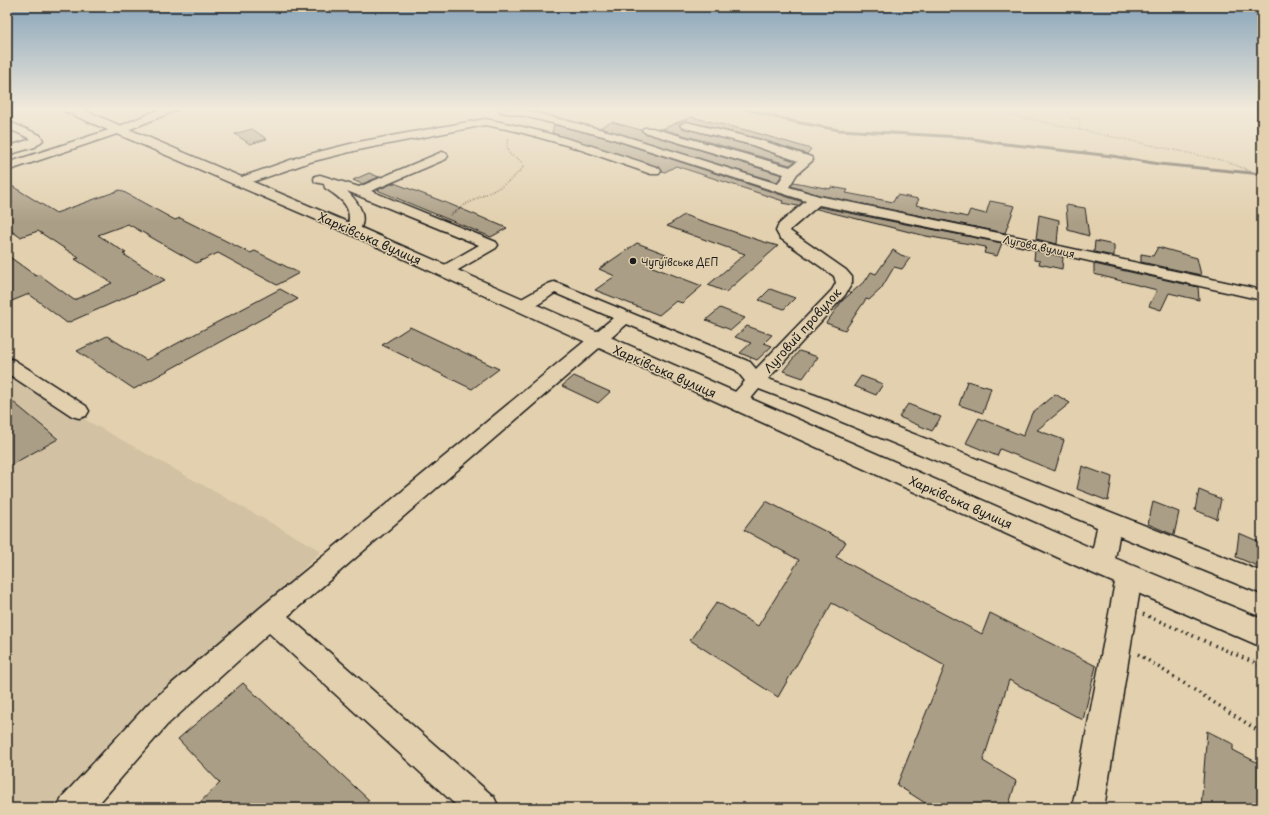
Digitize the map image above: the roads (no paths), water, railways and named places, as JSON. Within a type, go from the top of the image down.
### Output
[{"type":"highway","name":"Харківська вулиця","points":[[157,146],[353,230],[1129,577],[1262,633]]},
{"type":"street","points":[[7,158],[28,146]]},
{"type":"street","points":[[36,146],[51,152]]},
{"type":"street","points":[[7,158],[20,163],[69,146]]},
{"type":"street","points":[[241,182],[306,159],[358,146]]},
{"type":"street","points":[[584,146],[655,171]]},
{"type":"street","name":"Лугова вулиця","points":[[646,146],[816,200],[1018,241],[1262,295]]},
{"type":"street","points":[[703,146],[792,172]]},
{"type":"street","points":[[767,146],[807,160],[792,172],[781,188]]},
{"type":"street","points":[[360,191],[442,156]]},
{"type":"street","points":[[306,159],[303,167],[336,189],[355,207],[358,222],[353,230]]},
{"type":"street","points":[[320,178],[360,191],[491,245],[445,271]]},
{"type":"street","name":"Луговий провулок","points":[[736,402],[839,292],[844,283],[844,277],[840,273],[782,231],[784,227],[816,200]]},
{"type":"street","points":[[522,306],[554,287],[743,366],[756,381],[808,400],[1262,583]]},
{"type":"street","points":[[73,808],[157,715],[269,616],[624,317]]},
{"type":"street","points":[[7,364],[79,411]]},
{"type":"street","points":[[1102,565],[1110,522]]},
{"type":"street","points":[[1088,808],[1129,577]]},
{"type":"street","points":[[269,616],[483,808]]},
{"type":"waterway","points":[[1024,146],[1112,156],[1159,164],[1262,174]]},
{"type":"place","name":"Чугуївське ДЕП","points":[[633,261]]}]
